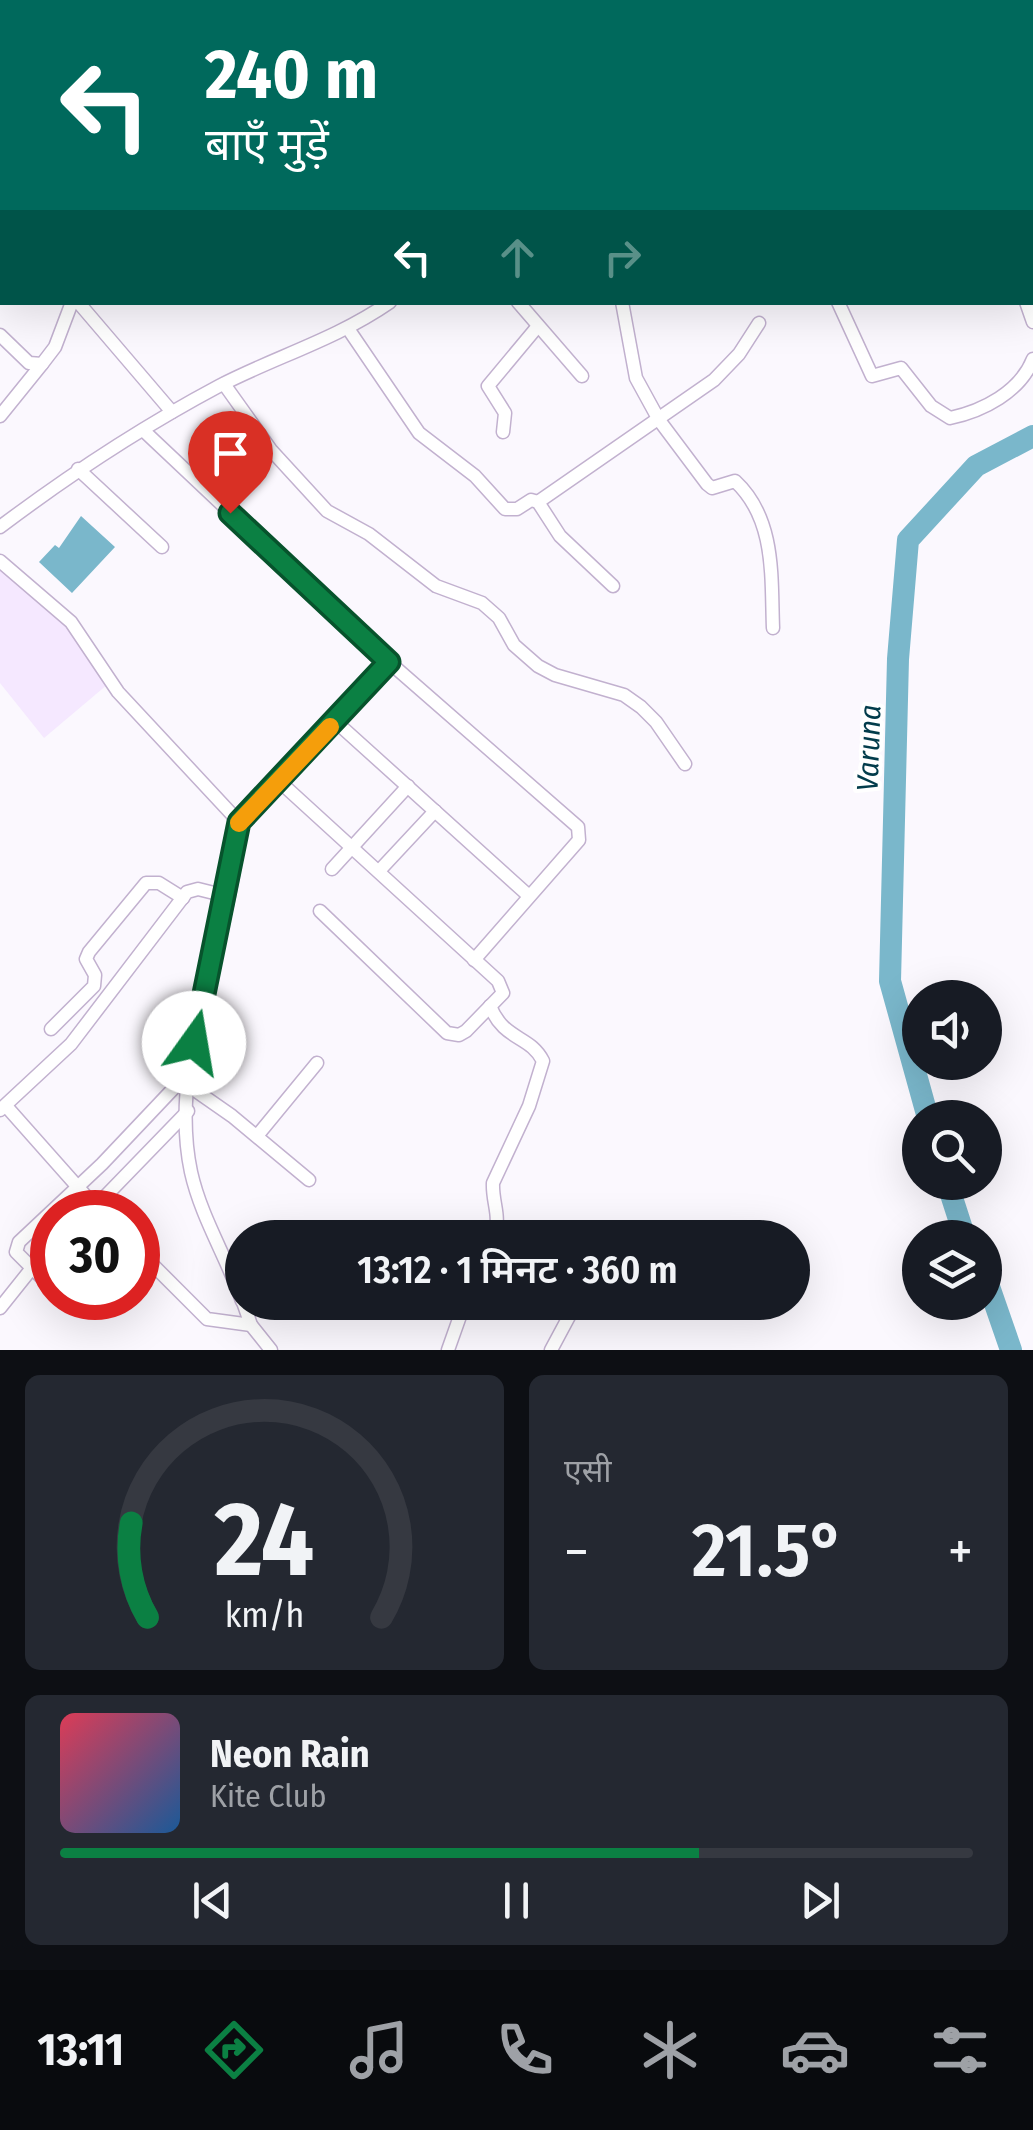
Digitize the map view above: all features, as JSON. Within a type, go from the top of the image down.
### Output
[{"type":"street","points":[[0,416],[55,347],[74,305]]},
{"type":"street","points":[[78,305],[172,412]]},
{"type":"street","points":[[0,527],[78,469],[172,412],[224,384],[349,330],[386,305]]},
{"type":"street","points":[[520,305],[582,376]]},
{"type":"street","points":[[623,305],[636,378],[659,420],[707,484],[712,488],[734,482],[762,520],[770,554],[774,628]]},
{"type":"street","points":[[839,305],[872,376],[901,368],[931,406],[950,418],[981,408],[1013,389],[1027,376],[1033,359]]},
{"type":"street","points":[[538,502],[726,370],[759,323]]},
{"type":"street","points":[[503,432],[506,413],[488,386],[538,326]]},
{"type":"street","points":[[349,330],[419,433],[475,476],[506,508],[517,509],[530,500],[538,502],[560,536],[613,586]]},
{"type":"street","points":[[0,335],[29,363],[42,364]]},
{"type":"street","points":[[224,384],[271,450],[327,511],[369,534],[436,586],[482,602],[499,618],[514,645],[538,666],[624,696],[641,707],[685,764]]},
{"type":"street","points":[[144,431],[389,662],[578,827],[579,840],[474,960]]},
{"type":"street","points":[[78,469],[162,548]]},
{"type":"street","points":[[0,561],[71,622],[118,692],[239,822]]},
{"type":"street","points":[[225,1257],[190,1170],[188,1110],[189,1079],[239,822],[389,662]]},
{"type":"street","points":[[336,721],[530,896]]},
{"type":"street","points":[[280,782],[503,988],[459,1035],[448,1033],[320,911]]},
{"type":"street","points":[[332,869],[408,786]]},
{"type":"street","points":[[379,872],[435,811]]},
{"type":"street","points":[[51,1028],[94,986],[95,975],[86,959],[89,952],[146,883],[158,883],[182,898]]},
{"type":"street","points":[[189,1079],[76,1188],[3,1108],[98,1012],[182,898],[192,889],[226,896]]},
{"type":"street","points":[[490,1006],[503,1030],[529,1044],[543,1061],[494,1183],[492,1197],[498,1220]]},
{"type":"street","points":[[256,1136],[317,1062]]},
{"type":"street","points":[[189,1079],[308,1180]]},
{"type":"street","points":[[116,1190],[188,1110]]},
{"type":"street","points":[[30,1233],[16,1247],[30,1265]]},
{"type":"street","points":[[0,1308],[30,1270]]},
{"type":"street","points":[[160,1272],[207,1319],[251,1325]]},
{"type":"street","points":[[249,1320],[272,1350]]},
{"type":"street","points":[[448,1350],[459,1320]]},
{"type":"street","points":[[551,1350],[566,1320]]},
{"type":"shaded area","points":[[0,567],[64,622],[108,684],[44,738],[0,683]]},
{"type":"water","points":[[81,516],[115,547],[72,593],[39,562],[55,545],[59,548]]},
{"type":"waterway","name":"Varuna","points":[[923,1100],[890,981],[898,659],[908,540],[976,466],[1033,436]]},
{"type":"waterway","name":"Varuna","points":[[953,1200],[959,1220]]},
{"type":"waterway","name":"Varuna","points":[[1001,1320],[1011,1350]]},
{"type":"slow traffic","points":[[239,823],[330,727]]},
{"type":"route","points":[[194,1043],[239,822],[389,662],[230,513]]}]
